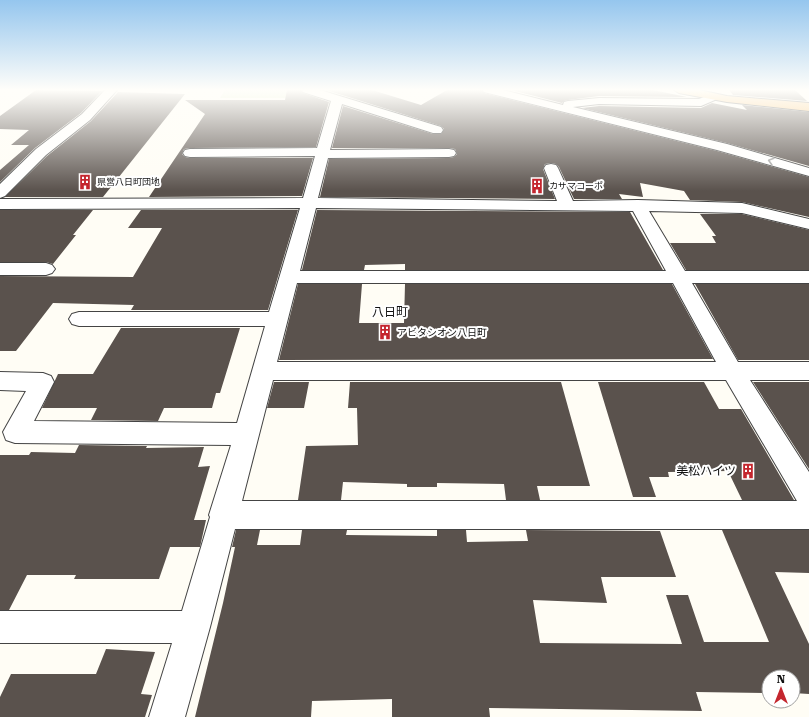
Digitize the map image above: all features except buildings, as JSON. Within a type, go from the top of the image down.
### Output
[{"type":"street","points":[[0,193],[41,152],[78,123]]},
{"type":"street","points":[[167,717],[194,627],[223,515],[290,277],[331,123]]},
{"type":"street","points":[[415,123],[437,130]]},
{"type":"street","points":[[624,123],[722,147],[809,172]]},
{"type":"street","points":[[190,152],[449,153]]},
{"type":"street","points":[[551,168],[567,205]]},
{"type":"street","points":[[0,204],[638,205],[742,208],[809,224]]},
{"type":"street","points":[[638,205],[732,371],[809,496]]},
{"type":"street","points":[[0,269],[46,269]]},
{"type":"street","points":[[290,277],[809,277]]},
{"type":"street","points":[[80,319],[278,320]]},
{"type":"street","points":[[263,371],[809,371]]},
{"type":"street","points":[[0,381],[43,382],[15,432],[246,434]]},
{"type":"street","points":[[223,515],[809,515]]},
{"type":"street","points":[[0,627],[194,627]]},
{"type":"place","name":"県営八日町団地","points":[[85,182]]},
{"type":"place","name":"カサマコーポ","points":[[537,186]]},
{"type":"place","name":"アビタシオン八日町","points":[[385,332]]},
{"type":"place","name":"美松ハイツ","points":[[748,471]]},
{"type":"district","name":"八日町","points":[[390,312]]}]
